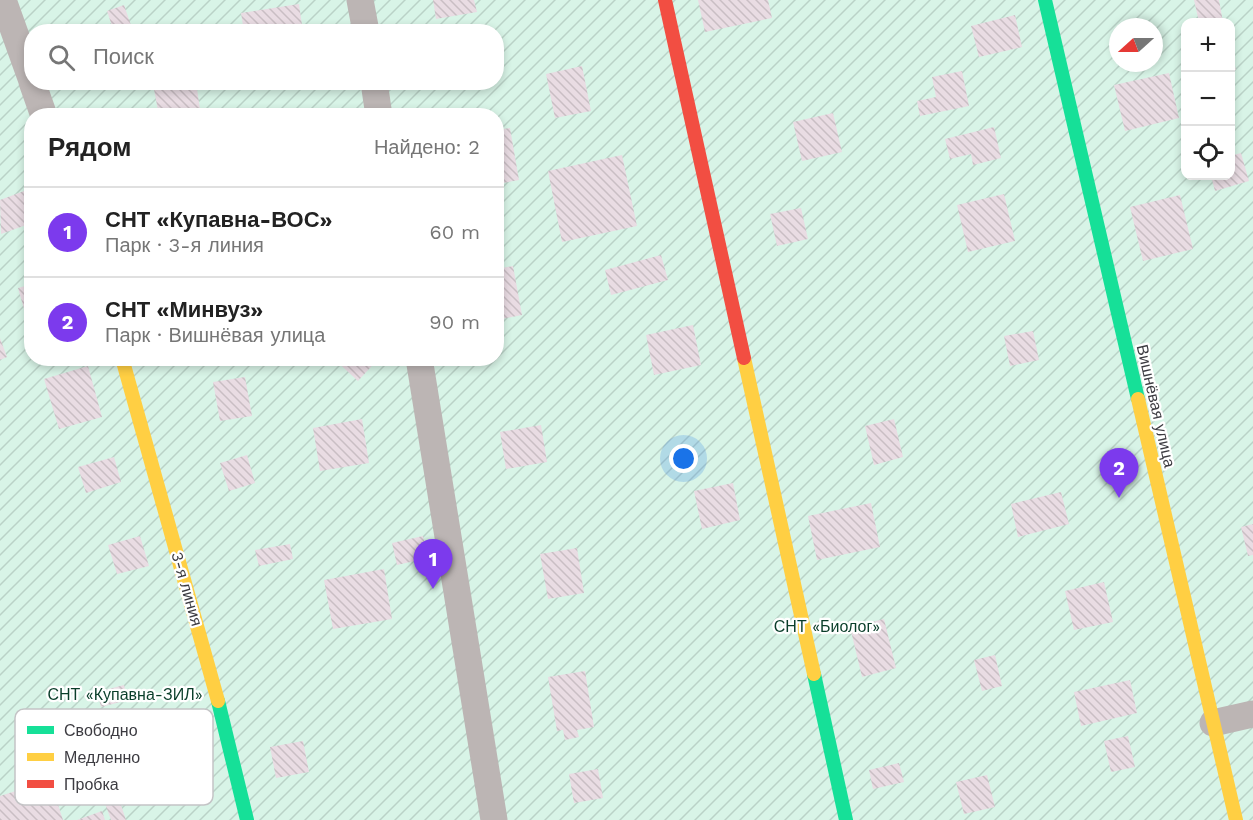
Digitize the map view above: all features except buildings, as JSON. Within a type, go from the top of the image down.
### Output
[{"type":"street","points":[[3,0],[24,59]]},
{"type":"street","points":[[360,0],[364,24]]},
{"type":"street","points":[[665,0],[846,820]]},
{"type":"street","name":"Вишнёвая улица","points":[[1045,0],[1236,820]]},
{"type":"street","points":[[35,90],[41,108]]},
{"type":"street","points":[[375,90],[378,108]]},
{"type":"street","name":"3-я линия","points":[[124,366],[214,684],[248,820]]},
{"type":"street","points":[[420,366],[494,820]]},
{"type":"street","points":[[1213,723],[1253,714]]},
{"type":"green space","points":[[0,0],[1253,0],[1253,820],[0,820]]},
{"type":"traffic: fast","points":[[1045,0],[1138,399]]},
{"type":"traffic: fast","points":[[814,674],[846,820]]},
{"type":"traffic: fast","points":[[218,701],[247,820]]},
{"type":"traffic: slow","points":[[744,358],[814,674]]},
{"type":"traffic: slow","points":[[124,366],[218,701]]},
{"type":"traffic: slow","points":[[1138,399],[1236,820]]},
{"type":"traffic: jam","points":[[665,0],[744,358]]},
{"type":"place","name":"СНТ «Минвуз»","points":[[1119,498]]},
{"type":"place","name":"СНТ «Купавна-ВОС»","points":[[433,589]]},
{"type":"park label","name":"СНТ «Биолог»","points":[[827,626]]},
{"type":"park label","name":"СНТ «Купавна-ЗИЛ»","points":[[125,694]]}]
